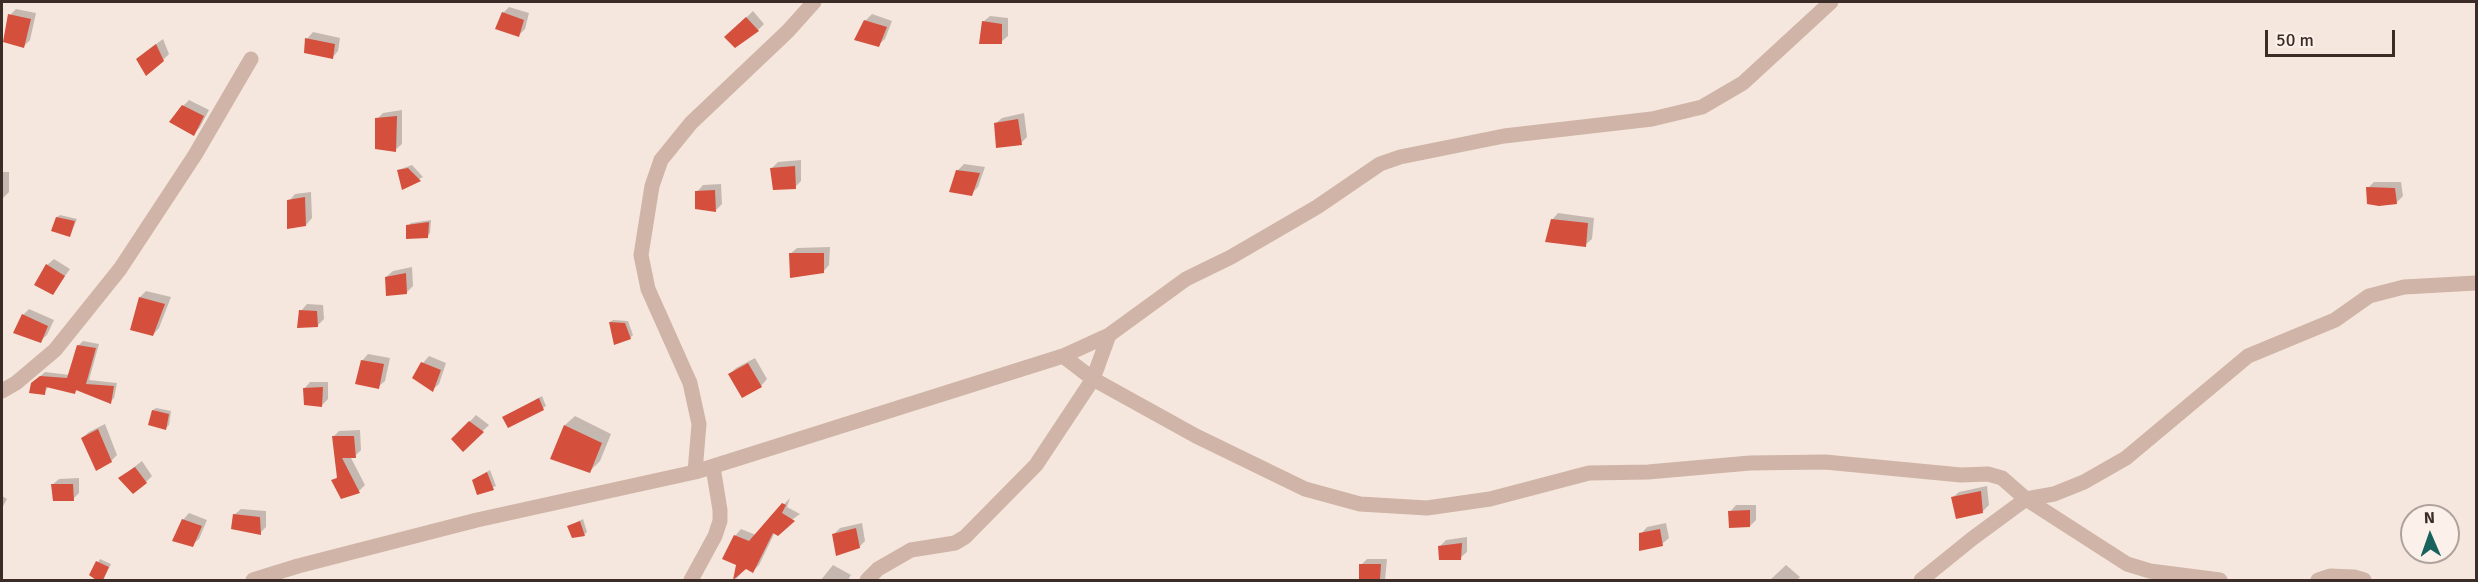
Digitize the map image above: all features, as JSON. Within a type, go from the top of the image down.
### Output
[{"type":"street","points":[[695,472],[699,424],[690,383],[648,289],[641,255],[652,186],[661,160],[691,123],[788,31],[814,2]]},
{"type":"street","points":[[253,580],[298,566],[477,520],[695,472],[1063,356],[1109,335],[1186,279],[1231,257],[1317,207],[1380,164],[1400,157],[1504,136],[1652,120],[1702,107],[1743,83],[1831,2]]},
{"type":"street","points":[[2,392],[55,350],[120,269],[195,155],[251,59]]},
{"type":"street","points":[[1921,580],[1973,538],[2026,500],[2054,494],[2084,482],[2126,458],[2248,356],[2335,320],[2369,296],[2404,287],[2476,283]]},
{"type":"street","points":[[867,580],[878,569],[911,550],[955,543],[965,537],[1036,465],[1093,379],[1109,335]]},
{"type":"street","points":[[1063,356],[1093,379],[1196,436],[1305,489],[1360,504],[1427,508],[1490,499],[1589,473],[1648,472],[1750,463],[1825,462],[1961,475],[1988,474],[2002,478],[2026,500],[2127,564],[2150,571],[2220,580]]},
{"type":"street","points":[[691,580],[715,536],[720,521],[713,466]]},
{"type":"street","points":[[2318,580],[2330,576],[2354,577],[2364,580]]},
{"type":"building","points":[[502,12],[524,20],[519,37],[495,29]]},
{"type":"building","points":[[8,14],[31,19],[24,48],[3,42]]},
{"type":"building","points":[[746,17],[759,31],[735,48],[724,37]]},
{"type":"building","points":[[864,20],[887,27],[879,47],[854,40]]},
{"type":"building","points":[[982,21],[1002,24],[1002,44],[979,44]]},
{"type":"building","points":[[305,38],[335,44],[333,59],[304,53]]},
{"type":"building","points":[[156,44],[164,61],[146,76],[136,59]]},
{"type":"building","points":[[182,105],[204,116],[194,136],[169,122]]},
{"type":"building","points":[[397,116],[396,152],[375,149],[375,118]]},
{"type":"building","points":[[1018,119],[1022,145],[996,148],[994,123]]},
{"type":"building","points":[[795,166],[796,189],[773,190],[770,168]]},
{"type":"building","points":[[408,168],[421,181],[402,190],[397,170]]},
{"type":"building","points":[[956,170],[980,173],[972,196],[949,192]]},
{"type":"building","points":[[2366,187],[2395,188],[2397,204],[2379,206],[2367,204]]},
{"type":"building","points":[[715,190],[716,212],[695,209],[695,191]]},
{"type":"building","points":[[305,197],[306,226],[287,229],[287,200]]},
{"type":"building","points":[[56,217],[75,221],[70,237],[51,231]]},
{"type":"building","points":[[1551,219],[1588,223],[1586,247],[1545,242]]},
{"type":"building","points":[[429,222],[428,238],[406,239],[406,225]]},
{"type":"building","points":[[789,253],[824,253],[824,273],[790,278]]},
{"type":"building","points":[[46,264],[65,276],[53,295],[34,285]]},
{"type":"building","points":[[406,273],[407,294],[386,296],[385,277]]},
{"type":"building","points":[[139,297],[165,304],[153,336],[130,330]]},
{"type":"building","points":[[299,310],[317,311],[318,327],[297,328]]},
{"type":"building","points":[[22,314],[48,326],[41,343],[13,333]]},
{"type":"building","points":[[609,322],[625,323],[631,339],[614,345]]},
{"type":"building","points":[[77,345],[96,348],[86,384],[114,386],[111,404],[76,390],[75,394],[46,387],[45,395],[29,393],[31,383],[40,376],[67,378]]},
{"type":"building","points":[[361,360],[384,364],[379,389],[355,384]]},
{"type":"building","points":[[421,362],[441,370],[433,392],[412,378]]},
{"type":"building","points":[[748,363],[762,387],[742,398],[728,374]]},
{"type":"building","points":[[323,387],[322,407],[304,405],[303,388]]},
{"type":"building","points":[[539,398],[544,410],[508,428],[502,417]]},
{"type":"building","points":[[152,410],[169,414],[166,430],[148,425]]},
{"type":"building","points":[[469,421],[484,432],[463,452],[451,439]]},
{"type":"building","points":[[564,425],[602,443],[590,473],[550,459]]},
{"type":"building","points":[[98,429],[112,462],[96,471],[81,438]]},
{"type":"building","points":[[332,436],[354,436],[356,458],[342,458],[360,493],[341,499],[331,480],[337,478]]},
{"type":"building","points":[[135,467],[147,483],[133,494],[118,478]]},
{"type":"building","points":[[487,472],[494,490],[477,495],[472,480]]},
{"type":"building","points":[[51,484],[73,484],[74,501],[53,501]]},
{"type":"building","points":[[1981,491],[1983,513],[1956,519],[1951,497]]},
{"type":"building","points":[[782,503],[786,505],[782,513],[795,521],[778,536],[773,533],[753,573],[746,569],[733,580],[736,565],[722,559],[734,535],[749,541]]},
{"type":"building","points":[[1750,510],[1750,527],[1729,528],[1728,511]]},
{"type":"building","points":[[233,514],[260,517],[261,535],[231,529]]},
{"type":"building","points":[[182,519],[202,526],[193,547],[172,541]]},
{"type":"building","points":[[580,521],[585,536],[572,538],[567,526]]},
{"type":"building","points":[[856,528],[860,548],[836,556],[832,534]]},
{"type":"building","points":[[1660,529],[1663,546],[1639,551],[1639,533]]},
{"type":"building","points":[[1462,543],[1461,560],[1439,560],[1438,546]]},
{"type":"building","points":[[96,561],[109,567],[103,580],[96,580],[89,575]]},
{"type":"building","points":[[1359,564],[1381,564],[1380,580],[1359,580]]}]
